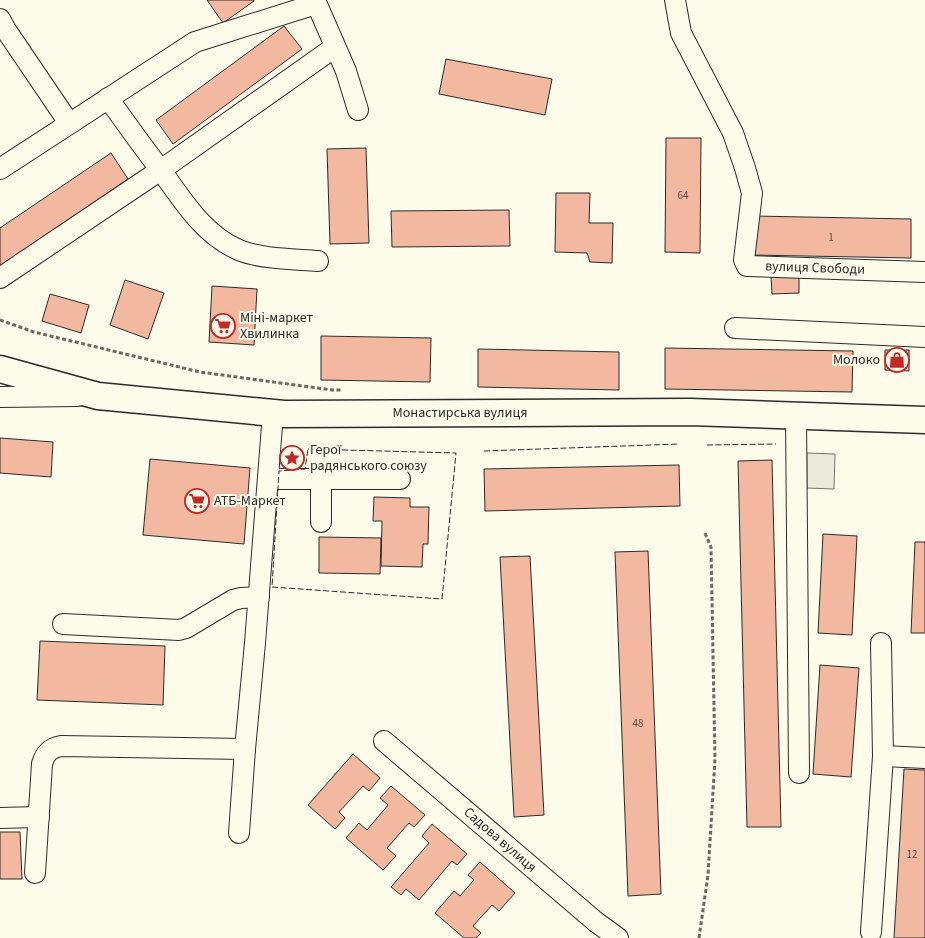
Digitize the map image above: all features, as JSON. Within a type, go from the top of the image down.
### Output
[{"type":"main road","name":"Монастирська вулиця","points":[[0,369],[98,396],[273,413],[690,412],[925,420]]},
{"type":"street","name":"вулиця Свободи","points":[[675,0],[681,34],[733,132],[752,193],[744,260],[747,266],[925,272]]},
{"type":"street","points":[[0,169],[195,42],[316,2],[346,71],[358,110]]},
{"type":"street","points":[[0,19],[69,123]]},
{"type":"street","points":[[0,278],[161,170],[335,47]]},
{"type":"street","points":[[108,98],[187,206],[205,226],[222,240],[238,250],[255,255],[318,261]]},
{"type":"street","points":[[735,328],[925,337]]},
{"type":"street","points":[[0,397],[98,396]]},
{"type":"street","points":[[239,833],[273,413]]},
{"type":"street","points":[[796,415],[799,773]]},
{"type":"street","points":[[268,478],[400,479]]},
{"type":"street","points":[[321,479],[321,522]]},
{"type":"street","points":[[63,624],[178,630],[186,628],[233,600],[259,598]]},
{"type":"street","points":[[871,932],[883,756],[881,643]]},
{"type":"street","name":"Садова вулиця","points":[[384,740],[596,922],[618,938]]},
{"type":"street","points":[[35,873],[42,764],[48,750],[61,746],[245,749]]},
{"type":"street","points":[[883,756],[925,758]]},
{"type":"street","points":[[0,818],[39,817]]},
{"type":"path","points":[[0,320],[34,332],[200,372],[342,390]]},
{"type":"path","points":[[699,938],[708,875],[715,759],[711,547],[705,533]]},
{"type":"shaded area","points":[[807,453],[835,454],[834,489],[807,488]]},
{"type":"building","points":[[207,0],[254,0],[254,1],[223,23]]},
{"type":"building","points":[[284,26],[302,49],[173,144],[156,120]]},
{"type":"building","points":[[446,59],[552,79],[545,115],[439,94]]},
{"type":"building","points":[[666,138],[701,138],[700,253],[665,252]]},
{"type":"building","points":[[366,148],[369,243],[330,244],[327,149]]},
{"type":"building","points":[[111,153],[128,179],[0,267],[0,228]]},
{"type":"building","points":[[556,193],[590,193],[589,223],[613,223],[612,263],[590,262],[587,253],[555,252]]},
{"type":"building","points":[[509,210],[510,246],[392,247],[391,211]]},
{"type":"building","points":[[752,216],[911,219],[911,258],[751,255]]},
{"type":"building","points":[[771,276],[799,276],[799,293],[772,294]]},
{"type":"building","points":[[125,280],[164,293],[148,339],[110,325]]},
{"type":"building","points":[[212,286],[257,289],[254,345],[209,342]]},
{"type":"building","points":[[50,294],[89,305],[81,333],[42,321]]},
{"type":"building","points":[[321,336],[431,338],[430,382],[321,380]]},
{"type":"building","points":[[665,348],[853,351],[852,392],[665,389]]},
{"type":"building","points":[[478,349],[619,352],[619,390],[478,387]]},
{"type":"building","name":"Молоко","points":[[885,350],[909,350],[909,371],[885,370]]},
{"type":"building","points":[[0,438],[53,442],[51,477],[0,473]]},
{"type":"building","name":"АТБ-Маркет","points":[[150,459],[250,468],[244,544],[143,535]]},
{"type":"building","points":[[772,460],[781,827],[747,827],[738,461]]},
{"type":"building","points":[[679,465],[680,506],[485,511],[484,469]]},
{"type":"building","points":[[374,497],[410,498],[410,507],[429,507],[428,544],[423,544],[422,567],[381,566],[382,521],[373,521]]},
{"type":"building","points":[[823,534],[857,536],[852,635],[818,633]]},
{"type":"building","points":[[319,537],[381,538],[380,574],[319,573]]},
{"type":"building","points":[[915,542],[925,542],[925,633],[911,633]]},
{"type":"building","points":[[648,551],[661,894],[628,896],[615,552]]},
{"type":"building","points":[[530,556],[544,815],[514,817],[500,557]]},
{"type":"building","points":[[40,641],[165,646],[163,705],[37,700]]},
{"type":"building","points":[[820,665],[859,668],[851,777],[813,774]]},
{"type":"building","points":[[353,754],[380,778],[369,791],[363,786],[339,812],[345,818],[335,829],[308,805]]},
{"type":"building","points":[[904,769],[925,770],[925,938],[894,938]]},
{"type":"building","points":[[391,786],[425,815],[414,827],[409,823],[387,848],[396,856],[383,870],[346,838],[359,823],[367,830],[388,805],[380,798]]},
{"type":"building","points":[[432,824],[467,854],[457,865],[452,861],[419,900],[406,889],[401,895],[391,887],[429,843],[422,836]]},
{"type":"building","points":[[0,832],[20,832],[22,879],[0,879]]},
{"type":"building","points":[[480,862],[515,893],[499,911],[492,905],[473,926],[481,933],[476,938],[464,938],[435,913],[454,891],[460,896],[474,880],[468,875]]},
{"type":"fence","points":[[484,451],[679,444]]},
{"type":"fence","points":[[707,445],[776,444]]},
{"type":"fence","points":[[308,449],[456,453],[442,599],[272,587],[279,471],[305,469],[308,449]]},
{"type":"place","name":"Міні-маркет Хвилинка","points":[[223,326]]},
{"type":"place","name":"Молоко","points":[[897,360]]},
{"type":"place","name":"Герої радянського союзу","points":[[292,458]]},
{"type":"place","name":"АТБ-Маркет","points":[[197,501]]}]
